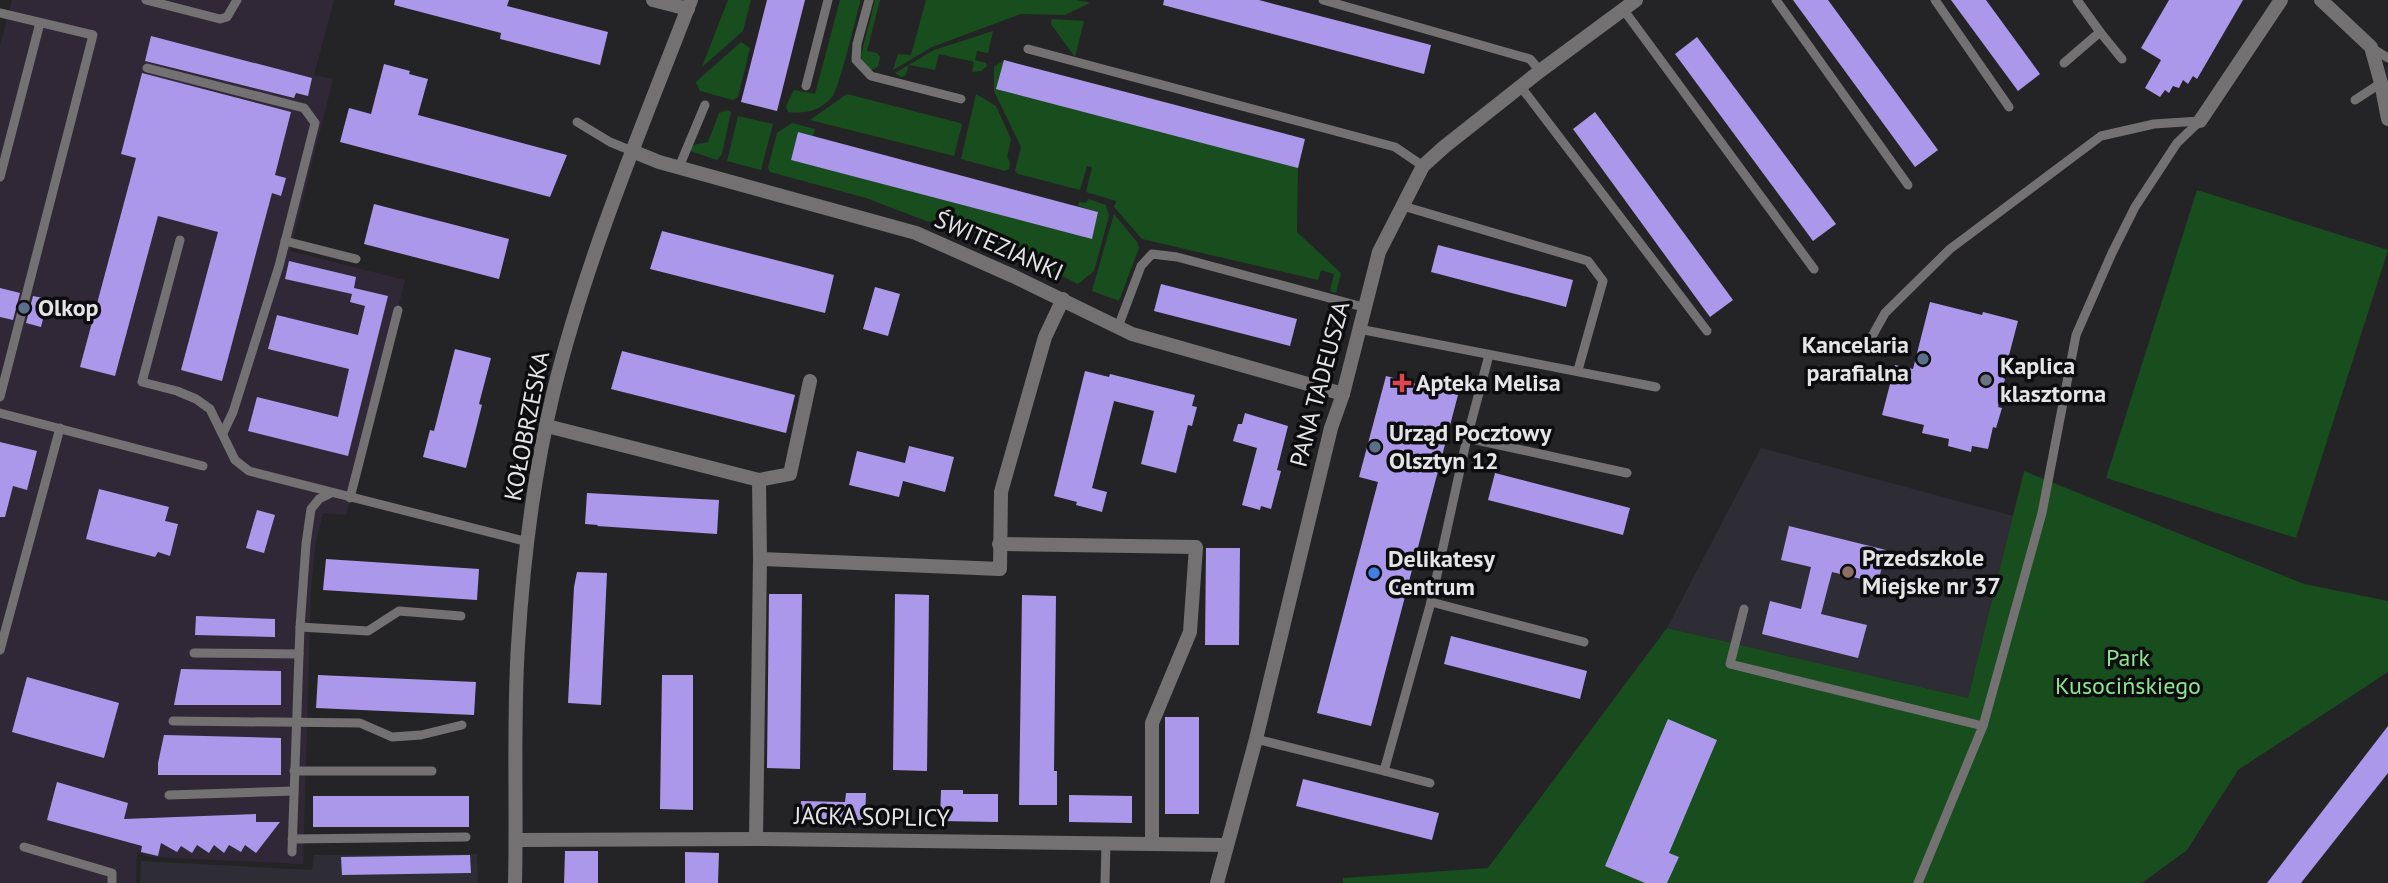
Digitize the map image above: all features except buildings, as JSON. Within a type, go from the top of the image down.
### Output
[{"type":"street","points":[[653,0],[689,4]]},
{"type":"street","name":"PANA TADEUSZA","points":[[1217,883],[1256,739],[1331,428],[1343,394],[1379,252],[1423,166],[1540,71],[1636,0]]},
{"type":"street","points":[[2200,121],[2281,0]]},
{"type":"street","points":[[2321,0],[2371,47],[2382,83],[2388,119]]},
{"type":"street","name":"KOŁOBRZESKA","points":[[515,883],[518,647],[528,542],[547,426],[577,306],[600,234],[689,4]]},
{"type":"street","name":"ŚWITEZIANKI","points":[[632,151],[679,167],[916,233],[1063,299],[1132,334],[1343,394]]},
{"type":"street","points":[[760,559],[1000,569],[1001,492],[1045,337],[1063,299]]},
{"type":"street","points":[[547,426],[759,480],[790,474],[810,381]]},
{"type":"street","points":[[756,839],[759,480]]},
{"type":"street","points":[[999,544],[1196,547],[1190,632],[1152,723],[1152,844]]},
{"type":"street","name":"JACKA SOPLICY","points":[[516,840],[756,839],[1227,845]]},
{"type":"lane","points":[[146,0],[220,19],[227,17],[237,0]]},
{"type":"lane","points":[[806,86],[828,0]]},
{"type":"lane","points":[[869,0],[857,44],[856,60],[870,76],[961,99]]},
{"type":"lane","points":[[1323,0],[1530,59],[1540,71]]},
{"type":"lane","points":[[1776,0],[1908,185]]},
{"type":"lane","points":[[1935,0],[2009,107]]},
{"type":"lane","points":[[2077,0],[2122,59]]},
{"type":"lane","points":[[1623,9],[1814,270]]},
{"type":"lane","points":[[0,13],[93,35],[0,397]]},
{"type":"lane","points":[[0,177],[40,23]]},
{"type":"lane","points":[[2064,63],[2100,32]]},
{"type":"lane","points":[[2371,47],[2388,58]]},
{"type":"lane","points":[[1028,49],[1395,147],[1423,166]]},
{"type":"lane","points":[[147,68],[304,108],[315,123],[327,126]]},
{"type":"lane","points":[[2355,100],[2382,83]]},
{"type":"lane","points":[[1521,87],[1707,331]]},
{"type":"lane","points":[[679,167],[705,105]]},
{"type":"lane","points":[[1865,349],[1885,313],[1950,250],[2101,136],[2154,124],[2200,121]]},
{"type":"lane","points":[[1918,883],[1983,726],[2042,513],[2076,335],[2135,207],[2177,143],[2200,121]]},
{"type":"lane","points":[[577,122],[610,142],[632,151]]},
{"type":"lane","points":[[223,433],[233,412],[285,241],[315,123]]},
{"type":"lane","points":[[1403,206],[1588,261],[1603,281],[1578,370]]},
{"type":"lane","points":[[180,240],[142,382],[177,391],[210,409],[235,460],[249,471],[528,542]]},
{"type":"lane","points":[[285,241],[356,259]]},
{"type":"lane","points":[[1118,327],[1142,266],[1152,254],[1177,257],[1363,307]]},
{"type":"lane","points":[[350,498],[398,310]]},
{"type":"lane","points":[[1359,329],[1656,387]]},
{"type":"lane","points":[[1384,771],[1431,602],[1466,438],[1489,355]]},
{"type":"lane","points":[[0,413],[204,466]]},
{"type":"lane","points":[[0,650],[60,428]]},
{"type":"lane","points":[[1466,438],[1627,474]]},
{"type":"lane","points":[[292,852],[300,627],[306,544],[311,509],[319,499],[331,493]]},
{"type":"lane","points":[[1431,602],[1584,642]]},
{"type":"lane","points":[[1744,609],[1730,664],[1983,726]]},
{"type":"lane","points":[[300,627],[368,631],[399,611],[461,616]]},
{"type":"lane","points":[[194,653],[299,654]]},
{"type":"lane","points":[[173,720],[360,723],[392,737],[421,735],[462,724]]},
{"type":"lane","points":[[1256,739],[1430,783]]},
{"type":"lane","points":[[295,771],[432,771]]},
{"type":"lane","points":[[169,795],[294,791]]},
{"type":"lane","points":[[292,839],[466,837]]},
{"type":"lane","points":[[1105,883],[1106,843]]},
{"type":"lane","points":[[24,847],[112,873],[112,883]]},
{"type":"shaded area","points":[[12,0],[334,0],[314,75],[333,79],[290,251],[405,280],[346,515],[323,513],[315,547],[311,589],[303,864],[150,857],[137,852],[136,883],[0,883],[0,46]]},
{"type":"shaded area","name":"Przedszkole Miejske nr 37","points":[[1761,448],[2013,516],[1968,698],[1667,628]]},
{"type":"shaded area","points":[[477,854],[478,883],[140,883],[141,861],[312,870],[314,855]]},
{"type":"green space","points":[[728,0],[751,0],[743,31],[702,67]]},
{"type":"green space","points":[[840,0],[860,0],[860,3],[835,91],[827,102],[817,108],[806,112],[788,112],[786,106],[794,90],[815,94]]},
{"type":"green space","points":[[875,0],[880,0],[867,51],[877,53],[880,57],[878,67],[871,70],[862,62],[861,55]]},
{"type":"green space","points":[[926,0],[1077,0],[1090,3],[1065,15],[1021,14],[932,47],[893,70],[898,54],[911,55]]},
{"type":"green space","points":[[1052,19],[1084,21],[1075,57],[1051,24]]},
{"type":"green space","points":[[993,31],[988,53],[977,51],[975,60],[986,63],[987,66],[981,71],[972,72],[974,62],[939,54],[935,70],[909,65],[905,76],[901,77],[895,73],[934,50]]},
{"type":"green space","points":[[741,42],[750,48],[738,97],[733,100],[700,91],[696,83],[698,80]]},
{"type":"green space","points":[[1004,60],[1298,167],[1297,232],[1341,273],[1336,293],[1330,291],[1334,274],[1321,270],[1318,280],[1142,239],[1114,207],[1116,201],[1086,192],[1092,167],[1087,166],[1080,190],[1018,174],[1015,171],[1021,147],[994,91],[994,67]]},
{"type":"green space","points":[[847,94],[960,123],[962,125],[954,156],[810,120]]},
{"type":"green space","points":[[976,94],[996,106],[1011,139],[1007,157],[1010,162],[1009,169],[1005,171],[961,159]]},
{"type":"green space","points":[[727,110],[731,112],[722,154],[717,160],[690,151],[693,145],[708,142],[719,113]]},
{"type":"green space","points":[[738,116],[773,124],[761,170],[727,161]]},
{"type":"green space","points":[[792,123],[815,129],[813,136],[798,132],[791,160],[1092,238],[1098,212],[1078,206],[1079,202],[1085,203],[1089,199],[1106,205],[1109,216],[1094,271],[1078,284],[942,217],[929,222],[866,198],[770,172],[768,168],[777,133]]},
{"type":"green space","points":[[2197,190],[2388,250],[2296,538],[2106,478]]},
{"type":"green space","points":[[1114,214],[1139,248],[1119,301],[1092,291]]},
{"type":"green space","name":"Park Kusocińskiego","points":[[2024,471],[2304,584],[2388,601],[2388,672],[2238,770],[2187,850],[2142,883],[1343,883],[1343,878],[1488,868],[1667,628],[1968,698]]},
{"type":"place","name":"Olkop","points":[[24,308]]},
{"type":"place","name":"Kancelaria parafialna","points":[[1923,359]]},
{"type":"place","name":"Kaplica klasztorna","points":[[1986,380]]},
{"type":"place","name":"Apteka Melisa","points":[[1402,383]]},
{"type":"place","name":"Urząd Pocztowy Olsztyn 12","points":[[1375,447]]},
{"type":"place","name":"Przedszkole Miejske nr 37","points":[[1848,572]]},
{"type":"place","name":"Delikatesy Centrum","points":[[1374,573]]}]
